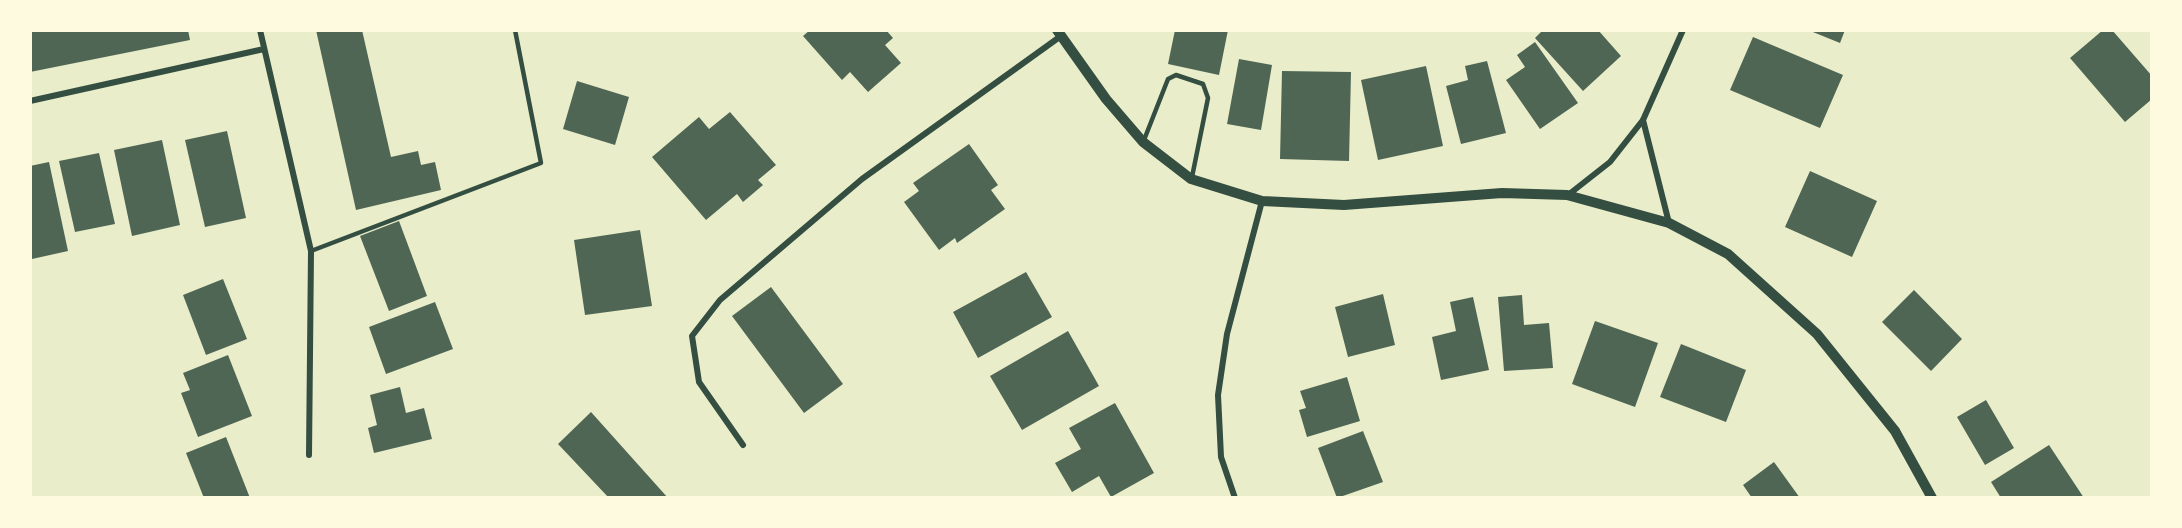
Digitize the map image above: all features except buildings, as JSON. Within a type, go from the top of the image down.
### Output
[{"type":"street","points":[[260,30],[311,251],[309,455]]},
{"type":"street","points":[[1567,195],[1610,162],[1643,120],[1683,30]]},
{"type":"street","points":[[743,445],[699,381],[692,336],[720,300],[862,179],[1059,33],[1106,99],[1143,142],[1191,179],[1262,201],[1344,205],[1502,193],[1567,195],[1669,223],[1728,254],[1817,334],[1895,431],[1932,498]]},
{"type":"street","points":[[30,101],[264,49]]},
{"type":"street","points":[[1643,120],[1669,223]]},
{"type":"street","points":[[1235,498],[1221,457],[1218,395],[1227,334],[1262,201]]},
{"type":"lane","points":[[311,251],[541,163],[515,30]]},
{"type":"lane","points":[[1143,142],[1168,79],[1176,75],[1203,84],[1208,98],[1191,179]]}]
